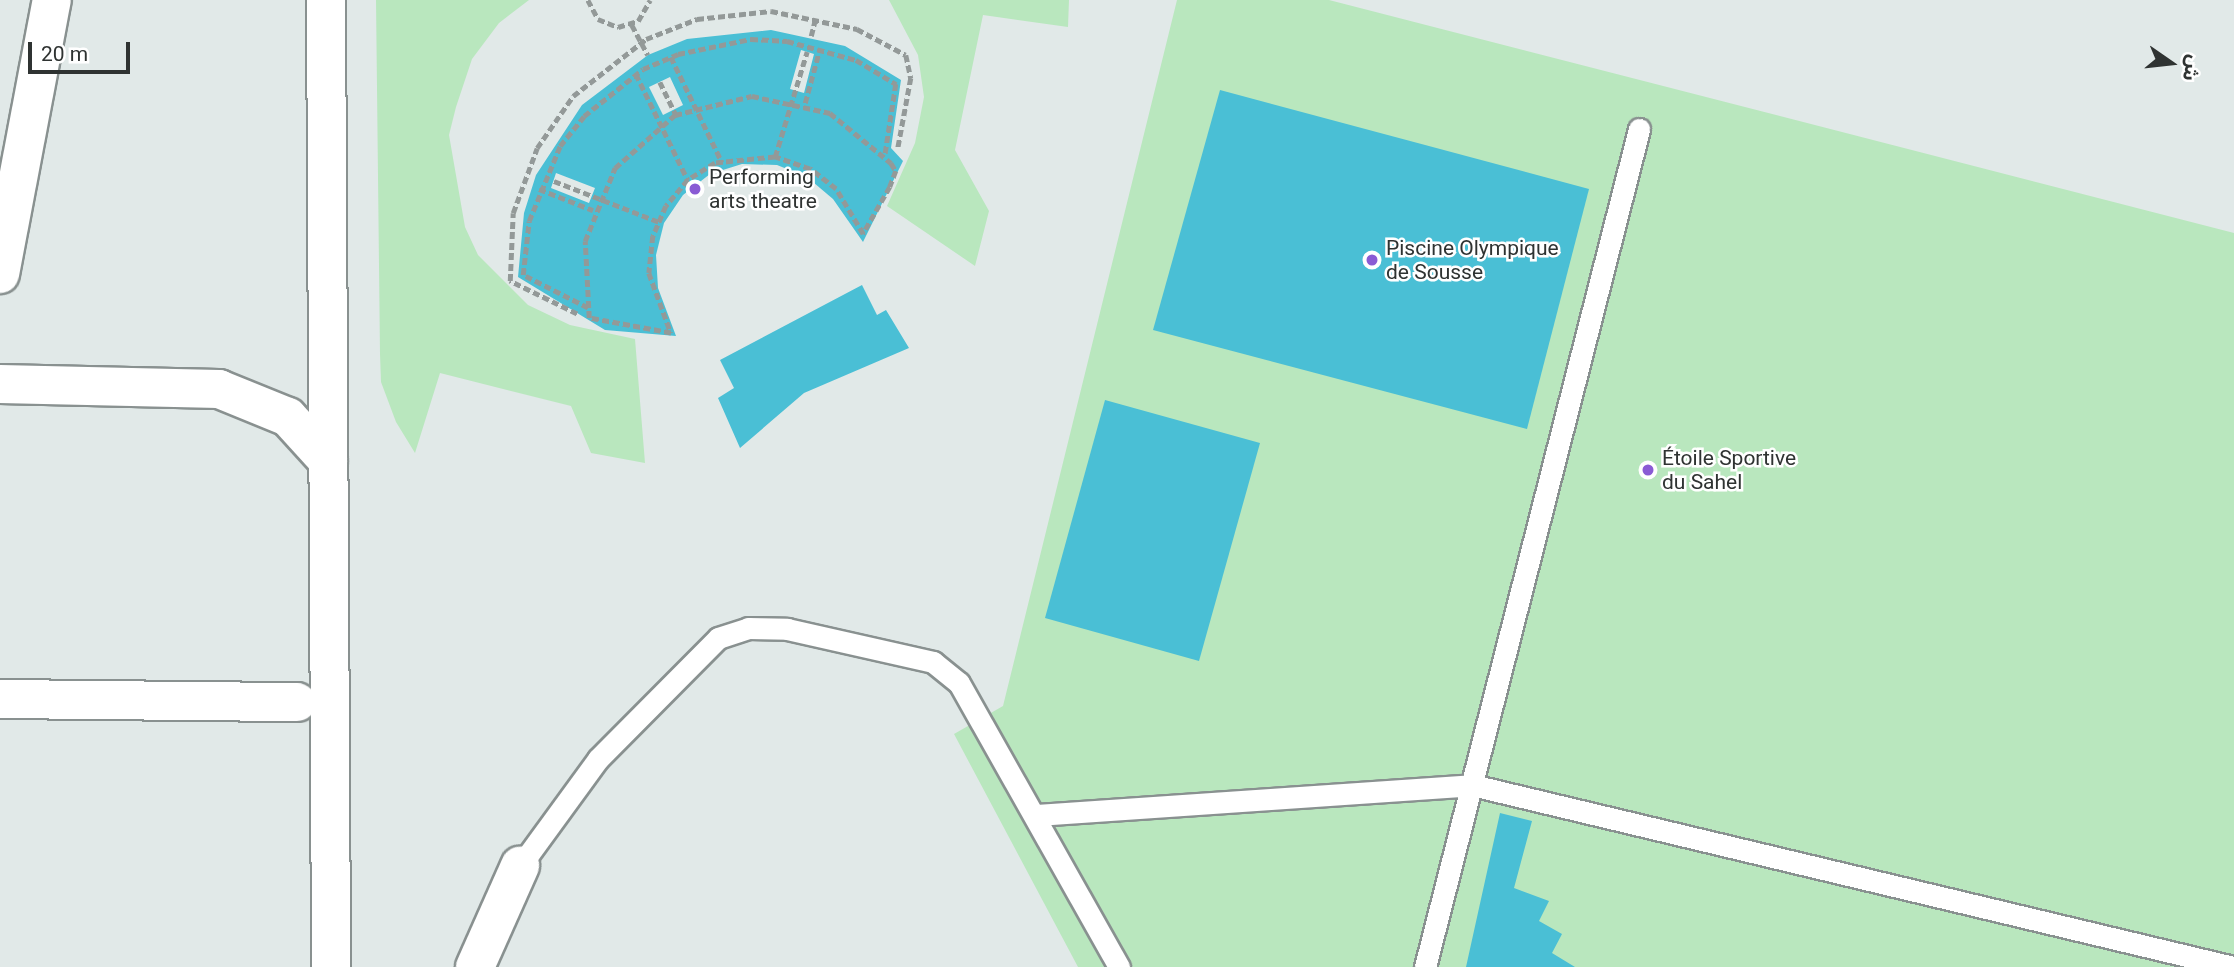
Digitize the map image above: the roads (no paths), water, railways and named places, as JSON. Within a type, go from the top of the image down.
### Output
[{"type":"street","points":[[0,274],[51,0]]},
{"type":"street","points":[[326,0],[331,967]]},
{"type":"street","points":[[0,384],[219,389],[288,417],[328,461]]},
{"type":"street","points":[[0,699],[297,702]]},
{"type":"street","points":[[475,967],[520,866]]},
{"type":"lane","points":[[1425,967],[1639,130]]},
{"type":"lane","points":[[520,866],[598,760],[674,678],[718,638],[748,628],[787,629],[933,662],[959,683],[1036,815],[1119,967]]},
{"type":"lane","points":[[1036,815],[1472,785],[2233,967]]},
{"type":"place","name":"Performing arts theatre","points":[[695,189]]},
{"type":"place","name":"Piscine Olympique de Sousse","points":[[1372,260]]},
{"type":"place","name":"Étoile Sportive du Sahel","points":[[1648,470]]}]
